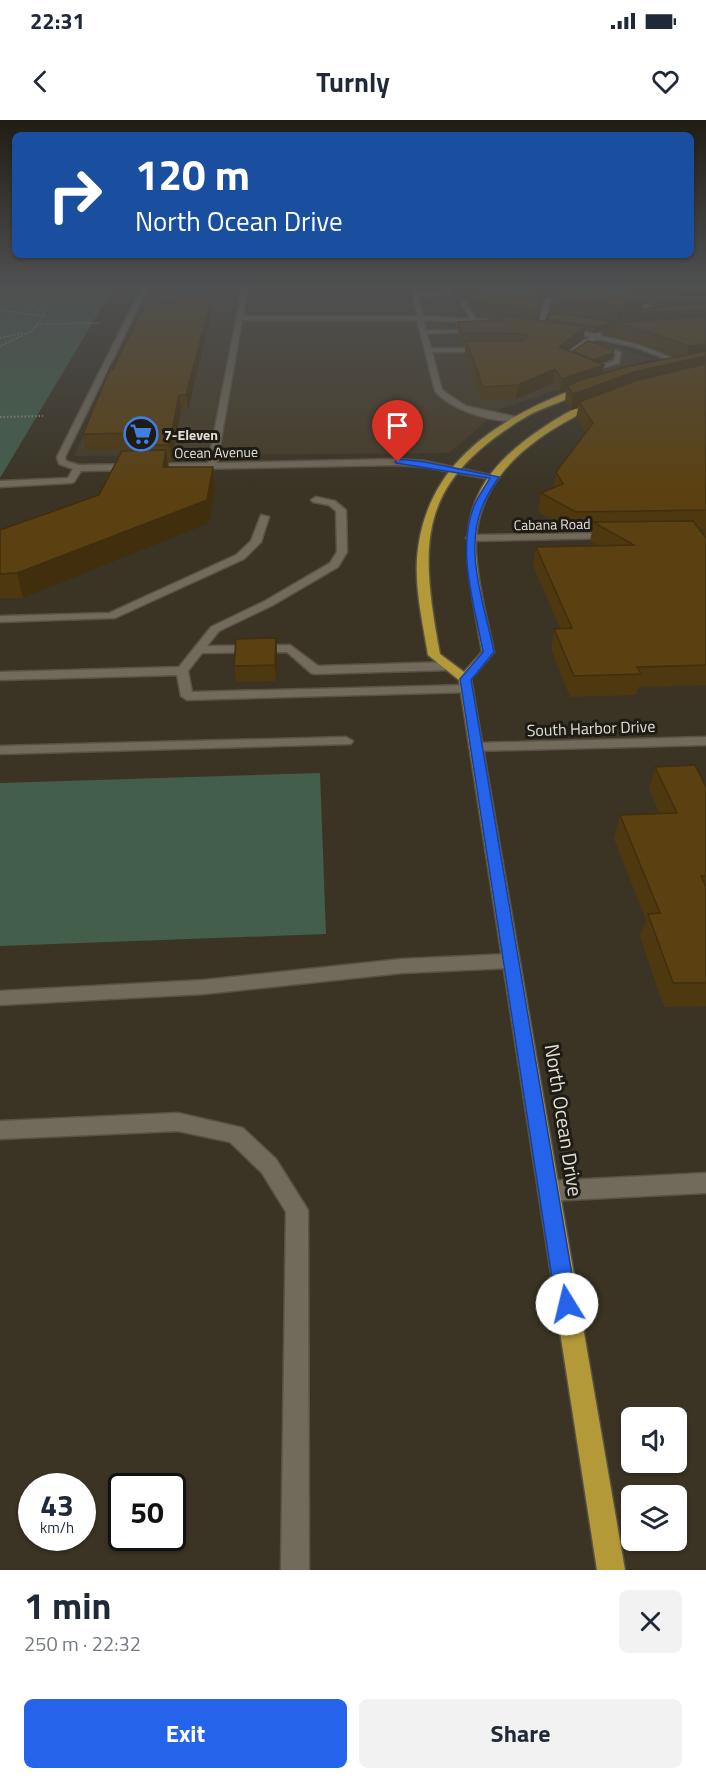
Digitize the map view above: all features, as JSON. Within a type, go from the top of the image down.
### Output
[{"type":"main road","points":[[668,367],[693,362]]},
{"type":"main road","points":[[684,364],[690,368],[687,372]]},
{"type":"main road","points":[[594,386],[556,399],[514,419],[484,439],[454,469],[436,498],[429,516],[422,559],[423,583],[434,655],[449,666],[466,684],[489,652],[472,566],[471,538],[478,506],[511,456],[543,430],[566,417],[606,400]]},
{"type":"main road","name":"North Ocean Drive","points":[[466,684],[611,1570]]},
{"type":"street","points":[[0,484],[71,480],[78,468],[62,462],[61,457],[113,353]]},
{"type":"street","points":[[212,465],[233,353]]},
{"type":"street","points":[[429,353],[439,391],[446,399],[463,408],[514,419]]},
{"type":"street","points":[[569,353],[562,359],[606,376]]},
{"type":"street","points":[[590,371],[617,362],[620,353]]},
{"type":"street","points":[[654,353],[684,364]]},
{"type":"street","name":"Ocean Avenue","points":[[78,468],[398,462],[495,477]]},
{"type":"street","points":[[0,676],[182,671],[215,629],[269,603],[334,565],[342,552],[341,510],[332,503],[316,500]]},
{"type":"street","points":[[0,619],[111,616],[240,557],[256,542],[264,517]]},
{"type":"street","name":"Cabana Road","points":[[471,538],[623,536]]},
{"type":"street","points":[[199,650],[290,648],[315,670],[449,666]]},
{"type":"street","points":[[182,671],[187,696],[466,684]]},
{"type":"street","points":[[0,750],[346,741]]},
{"type":"street","name":"South Harbor Drive","points":[[476,747],[706,741]]},
{"type":"street","points":[[0,998],[204,987],[402,966],[511,961]]},
{"type":"street","points":[[0,1130],[178,1122],[236,1134],[269,1166],[297,1210],[295,1570]]},
{"type":"street","points":[[548,1191],[706,1183]]},
{"type":"path","points":[[0,417],[43,416]]},
{"type":"shaded area","points":[[122,353],[633,353],[652,359],[502,408],[449,453],[74,456]]},
{"type":"green space","points":[[0,353],[75,353],[0,478]]},
{"type":"green space","points":[[320,773],[326,934],[0,946],[0,783]]},
{"type":"building","points":[[121,353],[197,353],[186,395],[179,395],[169,445],[128,445],[134,433],[83,434],[111,366],[113,369]]},
{"type":"building","points":[[470,353],[573,353],[604,365],[562,379],[555,369],[518,385],[483,387]]},
{"type":"building","points":[[577,353],[613,353],[613,353],[593,360]]},
{"type":"building","points":[[706,353],[706,356],[634,372],[573,394],[567,386],[625,367]]},
{"type":"building","points":[[706,364],[706,510],[576,512],[541,493],[563,484],[556,472],[593,423],[579,402],[638,380]]},
{"type":"building","points":[[166,450],[163,467],[213,467],[207,500],[17,573],[0,574],[0,530],[99,495],[122,451]]},
{"type":"building","points":[[693,521],[706,538],[706,665],[637,667],[641,674],[574,676],[554,629],[572,628],[536,547],[634,545],[593,522]]},
{"type":"building","points":[[276,638],[275,665],[234,666],[236,639]]},
{"type":"building","points":[[695,765],[706,787],[706,876],[701,876],[706,887],[706,983],[673,983],[648,914],[660,913],[620,815],[677,813],[655,767]]},
{"type":"place","name":"7-Eleven","points":[[141,434]]},
{"type":"route","points":[[398,462],[425,464],[495,477],[478,506],[471,538],[472,566],[489,652],[465,679],[567,1304]]}]
